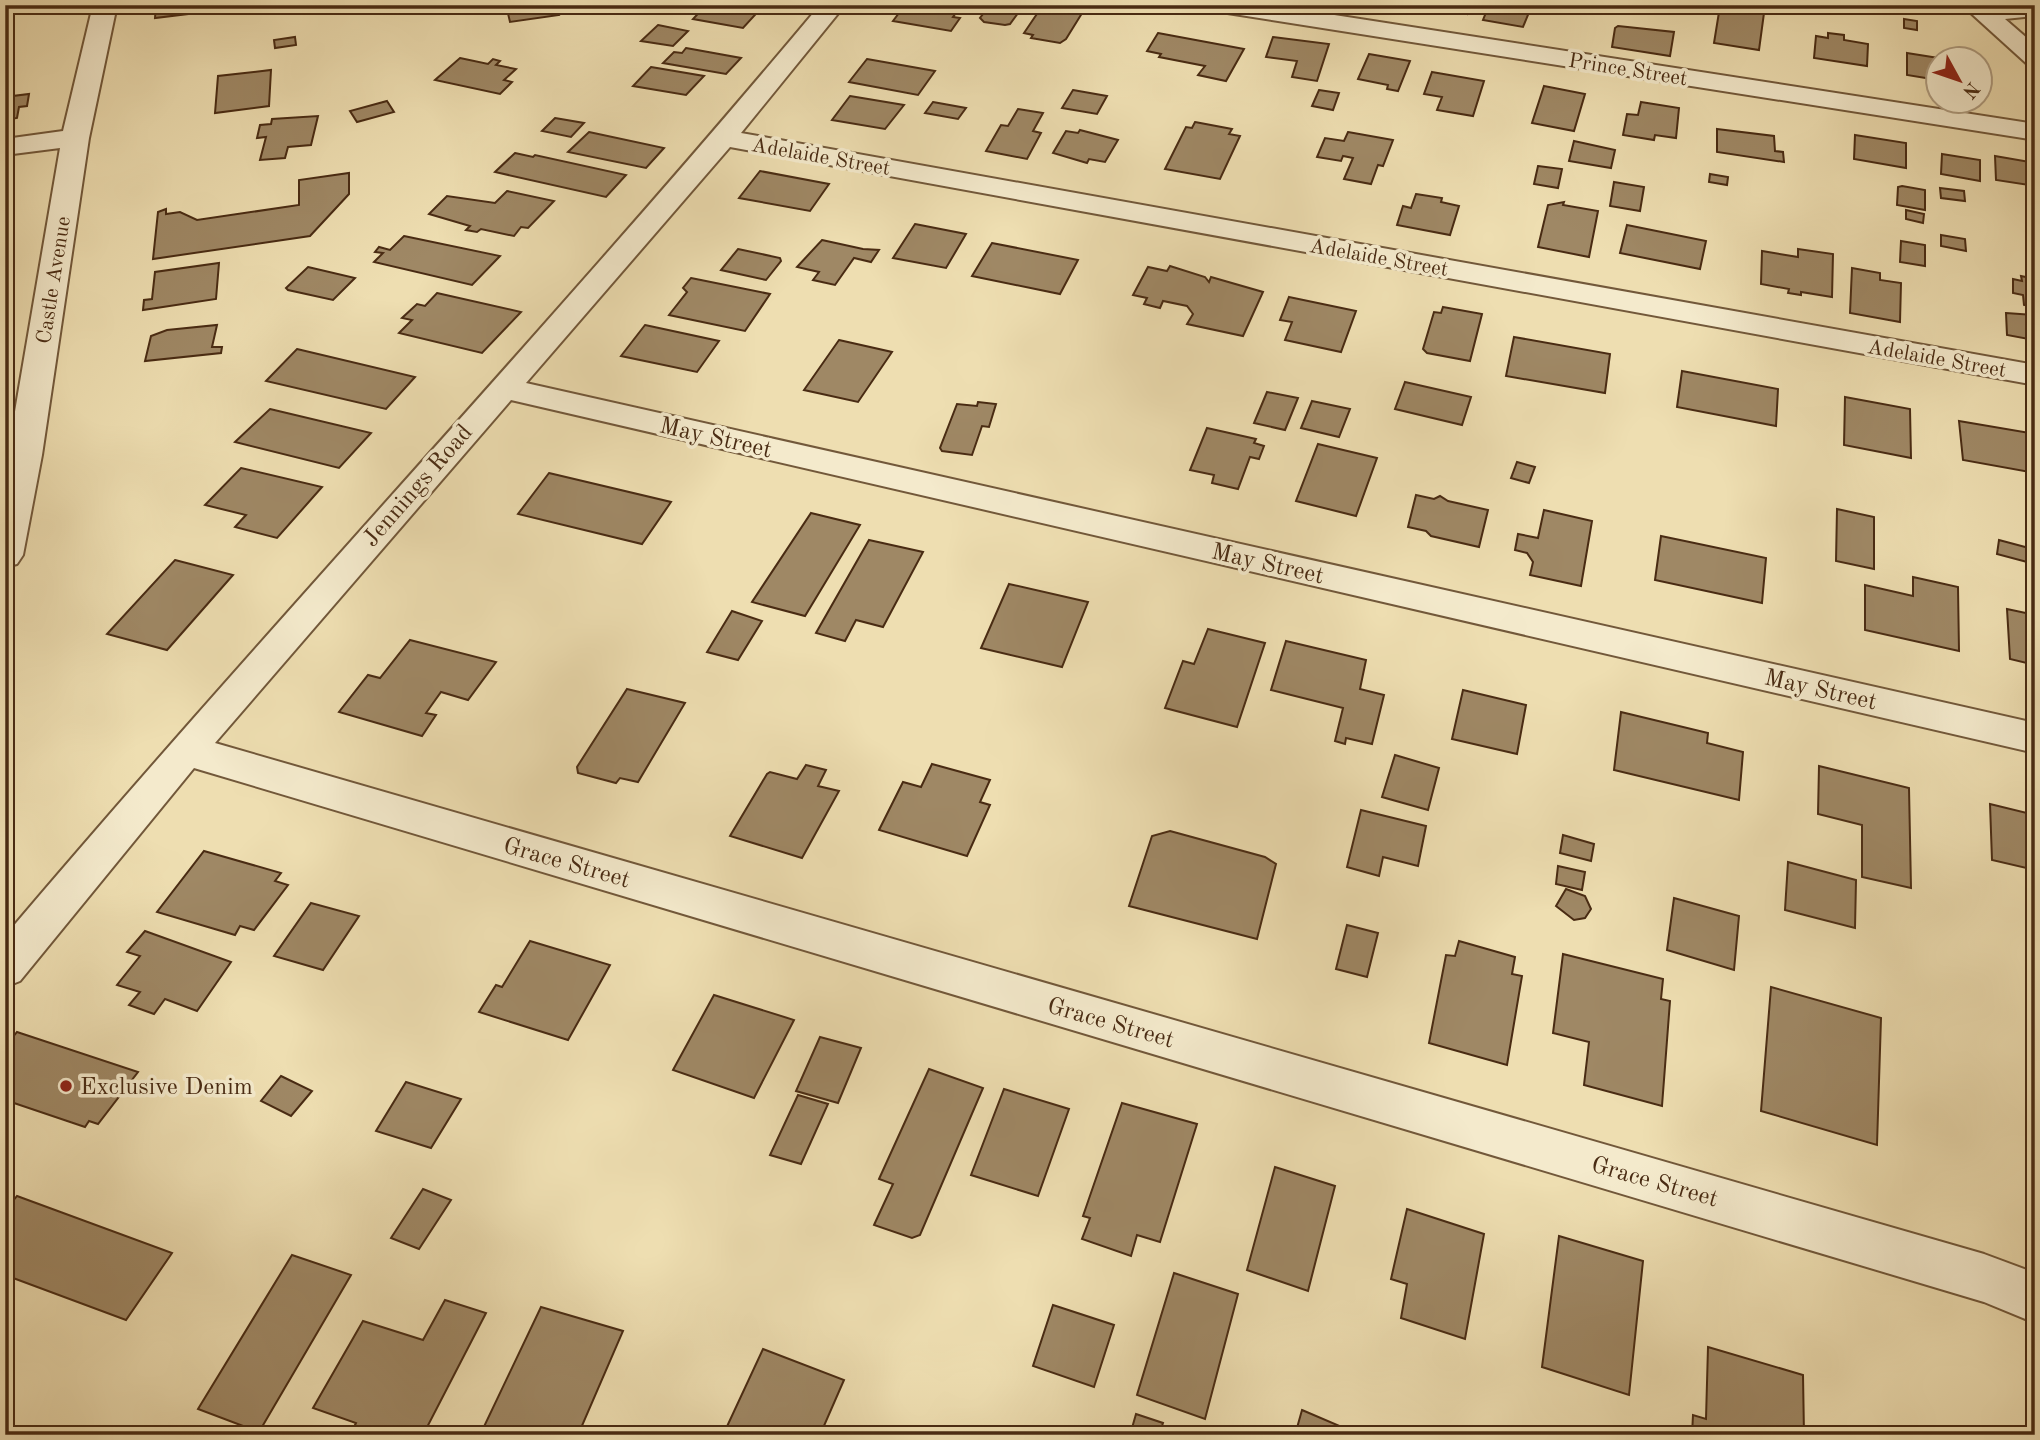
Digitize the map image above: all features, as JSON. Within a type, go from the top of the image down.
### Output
[{"type":"street","name":"Castle Avenue","points":[[5,555],[25,455],[75,138],[105,5]]},
{"type":"street","name":"Jennings Road","points":[[5,968],[186,750],[723,138],[833,5]]},
{"type":"street","name":"Prince Street","points":[[1221,5],[2035,132]]},
{"type":"street","points":[[1979,10],[2035,9]]},
{"type":"street","points":[[1979,10],[2035,58]]},
{"type":"street","points":[[5,147],[75,138]]},
{"type":"street","name":"Adelaide Street","points":[[723,138],[2035,375]]},
{"type":"street","name":"May Street","points":[[502,388],[2035,738]]},
{"type":"street","name":"Grace Street","points":[[186,750],[1984,1278],[2035,1298]]},
{"type":"building","points":[[5,5],[37,5],[35,11],[5,14]]},
{"type":"building","points":[[156,5],[238,5],[237,8],[155,18]]},
{"type":"building","points":[[506,5],[556,5],[559,15],[510,22]]},
{"type":"building","points":[[706,5],[764,5],[743,28],[693,19]]},
{"type":"building","points":[[905,5],[971,5],[961,6],[953,17],[960,18],[951,31],[893,21]]},
{"type":"building","points":[[990,5],[1024,5],[1010,24],[1005,25],[984,22],[980,18]]},
{"type":"building","points":[[1043,5],[1061,5],[1084,10],[1066,39],[1060,43],[1031,38],[1033,35],[1024,33]]},
{"type":"building","points":[[1422,5],[1470,5],[1467,14]]},
{"type":"building","points":[[1489,5],[1532,5],[1523,27],[1483,20]]},
{"type":"building","points":[[1862,5],[1908,5],[1908,12]]},
{"type":"building","points":[[1720,6],[1764,13],[1759,50],[1714,43]]},
{"type":"building","points":[[1904,19],[1917,21],[1917,30],[1904,28]]},
{"type":"building","points":[[658,25],[688,31],[673,46],[641,41]]},
{"type":"building","points":[[1618,26],[1674,32],[1670,56],[1612,47],[1615,28]]},
{"type":"building","points":[[1158,33],[1244,49],[1226,81],[1198,75],[1205,66],[1159,57],[1161,54],[1147,51]]},
{"type":"building","points":[[1828,33],[1844,35],[1844,40],[1868,44],[1867,66],[1814,58],[1816,36],[1828,38]]},
{"type":"building","points":[[295,37],[296,45],[275,48],[274,40]]},
{"type":"building","points":[[1273,37],[1329,44],[1317,81],[1292,77],[1297,61],[1266,57]]},
{"type":"building","points":[[686,48],[741,58],[726,74],[663,63],[674,52],[682,53]]},
{"type":"building","points":[[1907,53],[1924,56],[1924,78],[1907,75]]},
{"type":"building","points":[[1369,54],[1410,61],[1398,91],[1387,89],[1388,85],[1358,79]]},
{"type":"building","points":[[460,58],[488,64],[493,59],[500,61],[496,65],[516,69],[504,80],[512,82],[500,94],[435,80]]},
{"type":"building","points":[[867,59],[935,71],[918,95],[849,82]]},
{"type":"building","points":[[651,67],[704,76],[686,95],[633,86]]},
{"type":"building","points":[[271,70],[269,106],[215,113],[218,76]]},
{"type":"building","points":[[1432,72],[1484,81],[1473,116],[1437,110],[1442,97],[1424,94]]},
{"type":"building","points":[[1544,86],[1585,94],[1574,131],[1532,123]]},
{"type":"building","points":[[1073,90],[1107,96],[1097,114],[1062,108]]},
{"type":"building","points":[[1319,90],[1339,93],[1333,110],[1312,106]]},
{"type":"building","points":[[29,94],[27,106],[19,107],[17,118],[5,120],[5,97]]},
{"type":"building","points":[[850,96],[904,105],[885,129],[832,120]]},
{"type":"building","points":[[387,101],[394,112],[357,122],[350,111]]},
{"type":"building","points":[[933,102],[966,108],[958,119],[925,113]]},
{"type":"building","points":[[1641,102],[1679,108],[1676,138],[1655,135],[1654,140],[1623,135],[1627,114],[1638,115]]},
{"type":"building","points":[[1018,109],[1043,113],[1033,131],[1041,133],[1027,159],[986,151],[1001,125],[1008,126]]},
{"type":"building","points":[[318,116],[311,145],[288,147],[285,158],[260,160],[266,137],[257,138],[260,125],[271,124],[272,119]]},
{"type":"building","points":[[555,118],[584,123],[571,137],[542,131]]},
{"type":"building","points":[[1195,122],[1232,129],[1229,134],[1240,136],[1220,179],[1165,169],[1186,127],[1192,128]]},
{"type":"building","points":[[1717,129],[1774,136],[1775,151],[1783,152],[1784,162],[1717,152]]},
{"type":"building","points":[[1080,130],[1118,140],[1105,162],[1089,159],[1087,163],[1053,153],[1066,131],[1078,133]]},
{"type":"building","points":[[589,132],[664,148],[646,168],[568,152]]},
{"type":"building","points":[[1348,132],[1393,140],[1383,166],[1378,165],[1371,184],[1344,179],[1353,158],[1343,156],[1341,161],[1317,157],[1325,138],[1344,141]]},
{"type":"building","points":[[1855,135],[1906,143],[1906,168],[1854,159]]},
{"type":"building","points":[[1574,141],[1615,150],[1611,168],[1569,161]]},
{"type":"building","points":[[515,153],[626,175],[606,197],[495,172]]},
{"type":"building","points":[[1942,154],[1980,160],[1980,181],[1941,174]]},
{"type":"building","points":[[1995,156],[2035,163],[2035,186],[1996,180]]},
{"type":"building","points":[[1538,166],[1562,169],[1558,188],[1534,184]]},
{"type":"building","points":[[760,171],[829,184],[810,211],[739,198]]},
{"type":"building","points":[[349,173],[349,194],[310,236],[153,259],[158,212],[166,209],[166,214],[180,212],[197,220],[299,205],[299,180]]},
{"type":"building","points":[[1710,174],[1728,177],[1727,185],[1709,182]]},
{"type":"building","points":[[1614,182],[1644,187],[1640,211],[1610,206]]},
{"type":"building","points":[[1898,187],[1925,190],[1925,210],[1897,205]]},
{"type":"building","points":[[1940,188],[1964,191],[1965,201],[1941,198]]},
{"type":"building","points":[[507,191],[554,201],[528,228],[521,227],[514,236],[481,229],[477,232],[466,230],[470,226],[429,214],[447,196],[495,203]]},
{"type":"building","points":[[1416,194],[1442,198],[1441,202],[1459,206],[1450,235],[1397,225],[1403,206],[1411,208]]},
{"type":"building","points":[[1564,202],[1563,205],[1598,211],[1589,257],[1538,247],[1548,205]]},
{"type":"building","points":[[1906,210],[1924,214],[1923,223],[1906,219]]},
{"type":"building","points":[[915,224],[966,234],[946,268],[893,258]]},
{"type":"building","points":[[1627,225],[1706,241],[1700,269],[1620,253]]},
{"type":"building","points":[[1941,235],[1965,239],[1966,251],[1941,246]]},
{"type":"building","points":[[404,236],[500,256],[472,285],[374,262],[383,253],[375,252],[379,247],[390,250]]},
{"type":"building","points":[[822,240],[879,250],[871,262],[854,258],[835,285],[813,280],[819,272],[797,267]]},
{"type":"building","points":[[1901,241],[1925,245],[1925,266],[1900,262]]},
{"type":"building","points":[[992,243],[1078,260],[1060,294],[972,276]]},
{"type":"building","points":[[738,249],[780,258],[781,261],[766,280],[721,270]]},
{"type":"building","points":[[1798,249],[1833,254],[1832,297],[1801,292],[1801,295],[1788,293],[1789,289],[1761,284],[1762,251],[1798,257]]},
{"type":"building","points":[[219,263],[216,299],[143,310],[144,300],[152,299],[155,272]]},
{"type":"building","points":[[1170,266],[1205,277],[1209,282],[1211,277],[1263,292],[1243,336],[1187,324],[1193,314],[1187,306],[1163,301],[1160,308],[1144,304],[1147,298],[1133,295],[1148,267],[1167,271]]},
{"type":"building","points":[[308,267],[355,278],[333,300],[288,290],[286,288]]},
{"type":"building","points":[[1852,268],[1880,273],[1880,280],[1901,283],[1900,322],[1850,313]]},
{"type":"building","points":[[2021,276],[2035,279],[2035,307],[2024,305],[2023,295],[2013,293],[2013,279],[2022,281]]},
{"type":"building","points":[[691,278],[770,294],[745,331],[669,315],[687,292],[683,288]]},
{"type":"building","points":[[437,293],[521,312],[482,353],[399,333],[412,320],[402,318],[417,304],[425,306]]},
{"type":"building","points":[[1289,297],[1356,311],[1341,352],[1285,340],[1292,322],[1280,320]]},
{"type":"building","points":[[1443,307],[1482,314],[1470,361],[1427,353],[1423,349],[1434,312],[1441,313]]},
{"type":"building","points":[[2006,313],[2035,315],[2035,347],[2029,346],[2029,339],[2007,335]]},
{"type":"building","points":[[217,325],[212,347],[222,347],[221,353],[145,361],[151,336],[167,330]]},
{"type":"building","points":[[645,325],[719,341],[697,372],[621,356]]},
{"type":"building","points":[[1514,337],[1610,354],[1605,393],[1506,376]]},
{"type":"building","points":[[839,340],[892,352],[858,402],[804,390]]},
{"type":"building","points":[[297,349],[415,377],[386,409],[266,381]]},
{"type":"building","points":[[1682,371],[1778,389],[1776,426],[1677,407]]},
{"type":"building","points":[[1405,382],[1471,397],[1462,425],[1395,409]]},
{"type":"building","points":[[1267,392],[1298,398],[1285,430],[1254,423]]},
{"type":"building","points":[[1845,397],[1910,409],[1911,458],[1844,445]]},
{"type":"building","points":[[1312,401],[1350,409],[1339,437],[1301,428]]},
{"type":"building","points":[[978,402],[996,404],[989,427],[982,426],[972,455],[942,451],[940,448],[957,404],[977,406]]},
{"type":"building","points":[[270,409],[371,433],[339,468],[235,442]]},
{"type":"building","points":[[1959,421],[2035,434],[2035,473],[1963,460]]},
{"type":"building","points":[[1207,428],[1256,439],[1254,443],[1264,446],[1259,459],[1250,457],[1238,489],[1212,483],[1214,475],[1190,470]]},
{"type":"building","points":[[1318,444],[1377,458],[1356,516],[1296,501]]},
{"type":"building","points":[[1517,462],[1535,467],[1529,483],[1511,478]]},
{"type":"building","points":[[241,468],[322,487],[277,538],[235,527],[246,515],[205,505]]},
{"type":"building","points":[[549,473],[671,502],[642,544],[518,514]]},
{"type":"building","points":[[1416,495],[1434,499],[1440,496],[1448,501],[1488,510],[1479,547],[1431,536],[1426,531],[1408,527]]},
{"type":"building","points":[[1837,509],[1874,517],[1874,569],[1836,561]]},
{"type":"building","points":[[1544,510],[1592,521],[1581,586],[1530,575],[1533,562],[1527,553],[1515,550],[1518,534],[1538,538]]},
{"type":"building","points":[[811,513],[860,525],[805,616],[752,602]]},
{"type":"building","points":[[1661,536],[1766,558],[1762,603],[1655,580]]},
{"type":"building","points":[[869,540],[923,552],[883,627],[856,620],[845,641],[816,633]]},
{"type":"building","points":[[1999,540],[2029,548],[2027,562],[1997,554]]},
{"type":"building","points":[[175,560],[233,575],[167,650],[107,634]]},
{"type":"building","points":[[1913,577],[1958,587],[1959,651],[1865,630],[1865,585],[1913,596]]},
{"type":"building","points":[[1009,584],[1088,602],[1062,667],[981,648]]},
{"type":"building","points":[[2007,609],[2035,615],[2035,665],[2010,659]]},
{"type":"building","points":[[732,611],[762,621],[738,660],[707,652]]},
{"type":"building","points":[[1208,629],[1265,643],[1237,727],[1165,708],[1183,661],[1194,664]]},
{"type":"building","points":[[410,640],[496,662],[468,700],[441,692],[426,713],[436,715],[422,736],[339,712],[368,675],[380,678]]},
{"type":"building","points":[[1286,641],[1366,660],[1360,689],[1384,695],[1372,744],[1346,738],[1345,744],[1335,741],[1343,708],[1271,690]]},
{"type":"building","points":[[627,689],[685,703],[638,782],[620,778],[616,783],[578,773],[577,767]]},
{"type":"building","points":[[1463,690],[1526,705],[1517,754],[1452,739]]},
{"type":"building","points":[[1621,712],[1708,733],[1707,743],[1743,752],[1739,800],[1614,770]]},
{"type":"building","points":[[1395,755],[1439,768],[1428,810],[1382,797]]},
{"type":"building","points":[[932,764],[990,780],[980,802],[990,805],[967,856],[879,830],[903,782],[921,787]]},
{"type":"building","points":[[806,765],[826,770],[818,786],[839,791],[802,858],[730,836],[767,774],[770,772],[797,779]]},
{"type":"building","points":[[1819,766],[1909,788],[1911,888],[1862,877],[1862,825],[1818,814]]},
{"type":"building","points":[[1990,804],[2035,815],[2035,870],[1992,860]]},
{"type":"building","points":[[1361,810],[1426,826],[1418,866],[1383,857],[1379,876],[1347,867]]},
{"type":"building","points":[[1170,831],[1265,857],[1276,864],[1257,939],[1129,906],[1152,836]]},
{"type":"building","points":[[1563,835],[1594,844],[1591,861],[1560,853]]},
{"type":"building","points":[[204,851],[281,873],[275,881],[288,885],[254,930],[240,926],[235,935],[157,912]]},
{"type":"building","points":[[1788,862],[1856,880],[1855,928],[1785,910]]},
{"type":"building","points":[[1558,866],[1585,872],[1582,890],[1556,884]]},
{"type":"building","points":[[1566,889],[1585,896],[1591,909],[1585,918],[1574,920],[1556,906]]},
{"type":"building","points":[[1674,898],[1739,916],[1734,970],[1667,950]]},
{"type":"building","points":[[311,903],[359,916],[323,970],[274,956]]},
{"type":"building","points":[[1347,925],[1378,933],[1367,977],[1336,969]]},
{"type":"building","points":[[145,931],[231,962],[197,1011],[165,999],[154,1014],[129,1005],[140,992],[117,985],[140,956],[127,952]]},
{"type":"building","points":[[530,941],[610,965],[568,1040],[479,1012],[496,985],[502,987]]},
{"type":"building","points":[[1459,941],[1515,957],[1512,974],[1522,976],[1507,1065],[1429,1043],[1446,955],[1455,956]]},
{"type":"building","points":[[1563,954],[1663,979],[1661,999],[1670,1001],[1662,1106],[1584,1085],[1589,1042],[1553,1033]]},
{"type":"building","points":[[1771,987],[1881,1018],[1877,1145],[1761,1111]]},
{"type":"building","points":[[714,995],[794,1020],[754,1098],[673,1070]]},
{"type":"building","name":"Exclusive Denim","points":[[17,1032],[138,1072],[98,1124],[89,1121],[85,1127],[5,1100],[5,1047]]},
{"type":"building","points":[[820,1037],[861,1048],[838,1103],[796,1091]]},
{"type":"building","points":[[929,1069],[983,1088],[920,1235],[912,1238],[874,1225],[893,1184],[879,1179]]},
{"type":"building","points":[[281,1076],[312,1091],[291,1116],[261,1101]]},
{"type":"building","points":[[406,1082],[461,1099],[431,1148],[376,1131]]},
{"type":"building","points":[[1004,1089],[1069,1109],[1038,1196],[971,1175]]},
{"type":"building","points":[[798,1095],[828,1104],[801,1164],[770,1155]]},
{"type":"building","points":[[1122,1103],[1197,1124],[1160,1242],[1137,1235],[1131,1256],[1082,1239],[1090,1218],[1083,1216]]},
{"type":"building","points":[[1275,1167],[1335,1186],[1308,1291],[1247,1270]]},
{"type":"building","points":[[423,1189],[451,1200],[419,1249],[391,1238]]},
{"type":"building","points":[[17,1196],[172,1253],[126,1320],[5,1275],[5,1211]]},
{"type":"building","points":[[1407,1209],[1484,1234],[1465,1339],[1401,1318],[1407,1284],[1391,1279]]},
{"type":"building","points":[[1559,1236],[1643,1261],[1629,1395],[1542,1367]]},
{"type":"building","points":[[292,1255],[351,1275],[259,1432],[198,1409]]},
{"type":"building","points":[[1174,1273],[1238,1294],[1205,1419],[1137,1395]]},
{"type":"building","points":[[445,1300],[486,1313],[423,1435],[389,1435],[374,1430],[372,1435],[350,1435],[356,1423],[313,1408],[363,1321],[423,1340]]},
{"type":"building","points":[[1053,1305],[1114,1325],[1094,1387],[1033,1366]]},
{"type":"building","points":[[541,1307],[623,1331],[578,1435],[480,1435]]},
{"type":"building","points":[[1708,1347],[1803,1375],[1804,1435],[1692,1435],[1693,1415],[1706,1419]]},
{"type":"building","points":[[763,1349],[844,1380],[820,1435],[723,1435]]},
{"type":"building","points":[[1302,1410],[1342,1427],[1340,1435],[1295,1435]]},
{"type":"building","points":[[1136,1414],[1163,1423],[1159,1435],[1130,1435]]},
{"type":"place","name":"Exclusive Denim","points":[[66,1086]]}]
